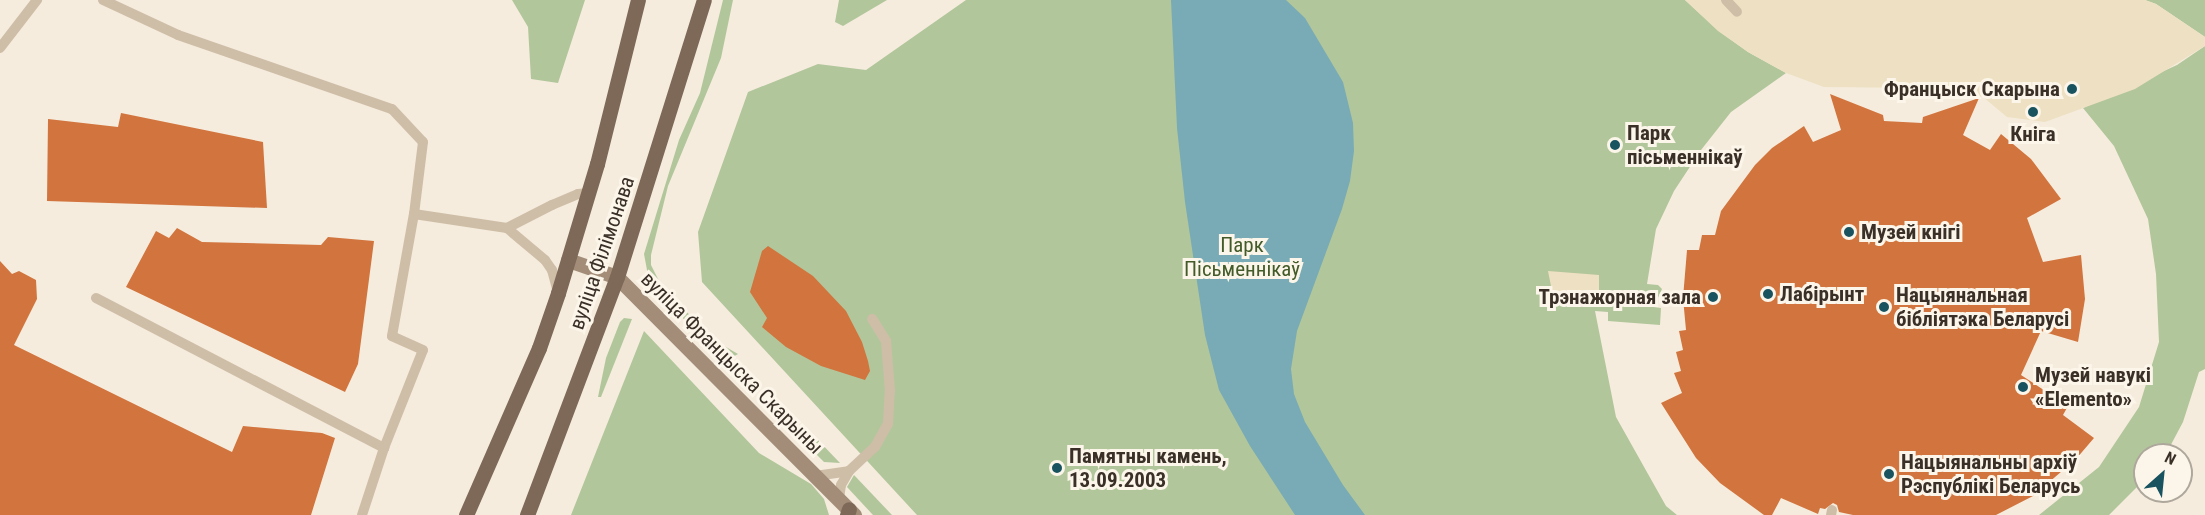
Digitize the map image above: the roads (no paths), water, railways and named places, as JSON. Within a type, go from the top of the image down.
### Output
[{"type":"main road","name":"вуліца Філімонава","points":[[466,515],[539,348],[558,293],[588,193],[638,0]]},
{"type":"main road","name":"вуліца Філімонава","points":[[527,515],[617,277],[704,0]]},
{"type":"main road","name":"вуліца Францыска Скарыны","points":[[568,260],[617,277],[847,510]]},
{"type":"lane","points":[[0,48],[37,0]]},
{"type":"lane","points":[[103,0],[178,36],[392,109],[423,142],[414,214],[392,336],[423,350],[384,448],[362,515]]},
{"type":"lane","points":[[1726,0],[1737,12]]},
{"type":"lane","points":[[507,228],[578,194],[588,193]]},
{"type":"lane","points":[[414,214],[507,228],[545,260],[552,270],[558,293]]},
{"type":"lane","points":[[96,298],[384,448]]},
{"type":"lane","points":[[847,510],[841,485],[849,471],[880,440],[889,417],[890,391],[886,342],[872,319]]},
{"type":"lane","points":[[815,476],[849,471]]},
{"type":"water","points":[[1171,0],[1286,0],[1305,18],[1343,82],[1353,123],[1354,151],[1350,181],[1297,331],[1291,369],[1294,394],[1305,422],[1343,485],[1365,515],[1295,515],[1250,446],[1219,390],[1205,335],[1185,202],[1177,128]]},
{"type":"place","name":"Францыск Скарына","points":[[2072,89]]},
{"type":"place","name":"Кніга","points":[[2033,112]]},
{"type":"place","name":"Парк пісьменнікаў","points":[[1615,145]]},
{"type":"place","name":"Музей кнігі","points":[[1849,232]]},
{"type":"place","name":"Лабірынт","points":[[1768,294]]},
{"type":"place","name":"Трэнажорная зала","points":[[1713,297]]},
{"type":"place","name":"Нацыянальная бібліятэка Беларусі","points":[[1884,307]]},
{"type":"place","name":"Музей навукі «Elemento»","points":[[2023,387]]},
{"type":"place","name":"Памятны камень, 13.09.2003","points":[[1057,468]]},
{"type":"place","name":"Нацыянальны архіў Рэспублікі Беларусь","points":[[1889,474]]},
{"type":"park label","name":"Парк Пісьменнікаў","points":[[1242,257]]}]
